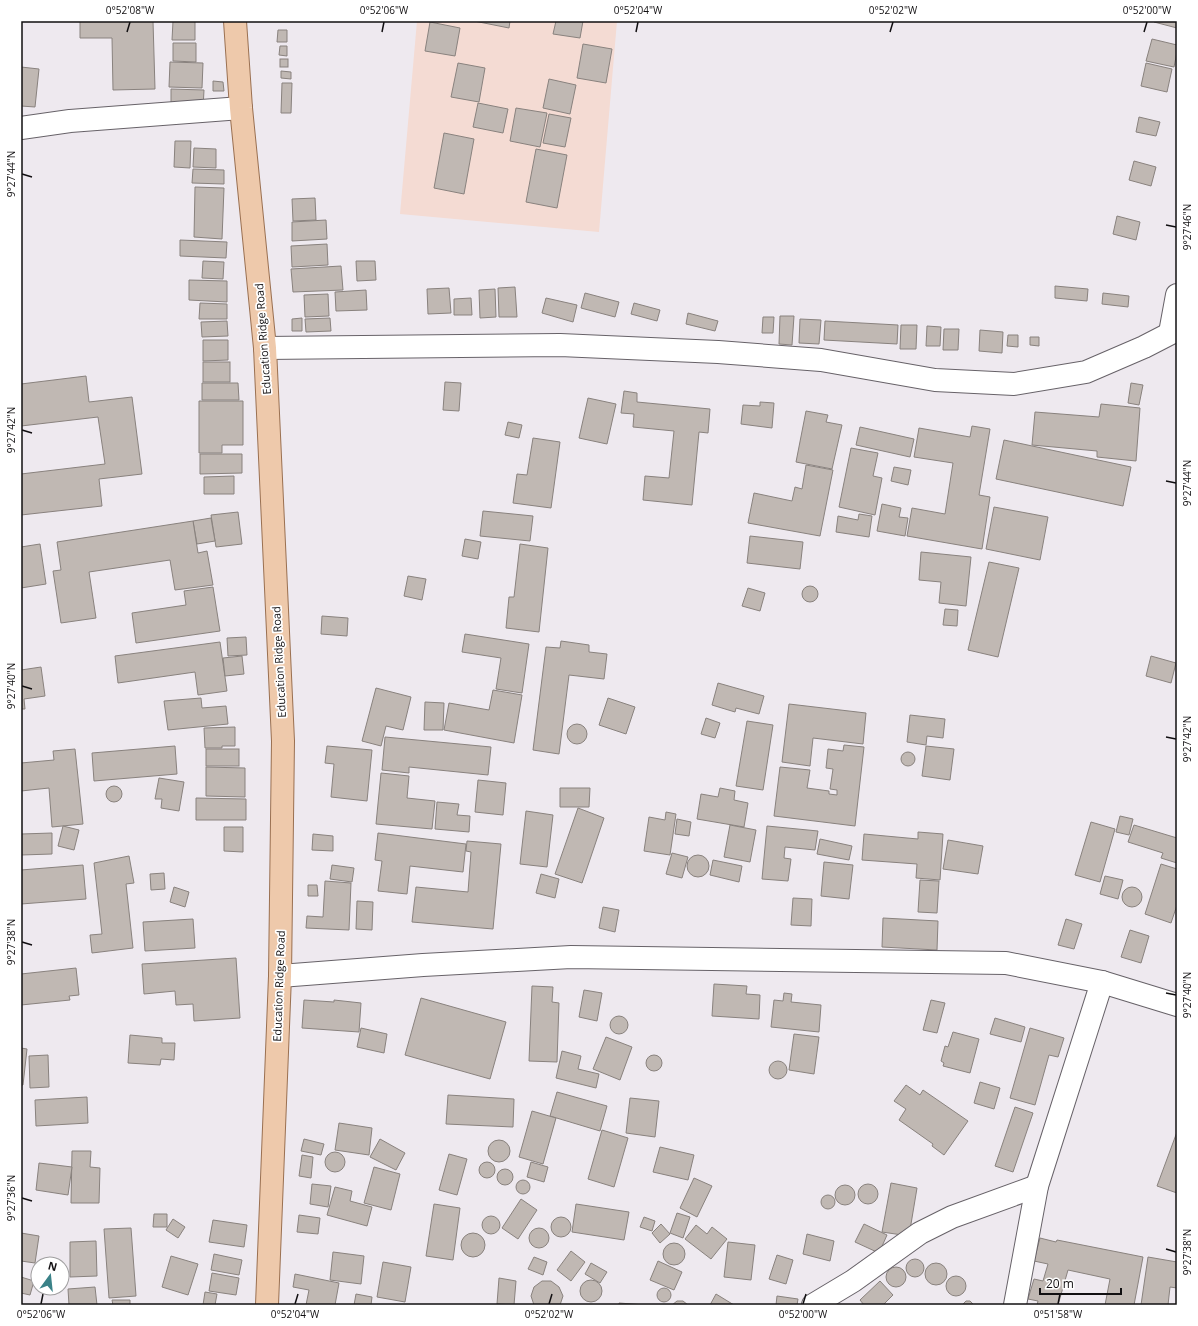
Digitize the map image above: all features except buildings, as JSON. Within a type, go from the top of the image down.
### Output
[{"type":"main road","name":"Education Ridge Road","points":[[235,21],[241,108],[265,348],[283,741],[280,976],[267,1305]]},
{"type":"street","points":[[21,128],[70,121],[241,108]]},
{"type":"street","points":[[265,348],[560,345],[710,352],[821,360],[935,380],[1014,384],[1086,372],[1144,347],[1174,332],[1177,295]]},
{"type":"street","points":[[280,976],[423,965],[571,957],[1006,963],[1102,982],[1177,1005]]},
{"type":"street","points":[[1015,1305],[1037,1186],[1102,982]]},
{"type":"street","points":[[813,1305],[852,1281],[920,1233],[952,1217],[1037,1186]]},
{"type":"shaded area","points":[[417,21],[617,21],[599,232],[400,214]]}]
